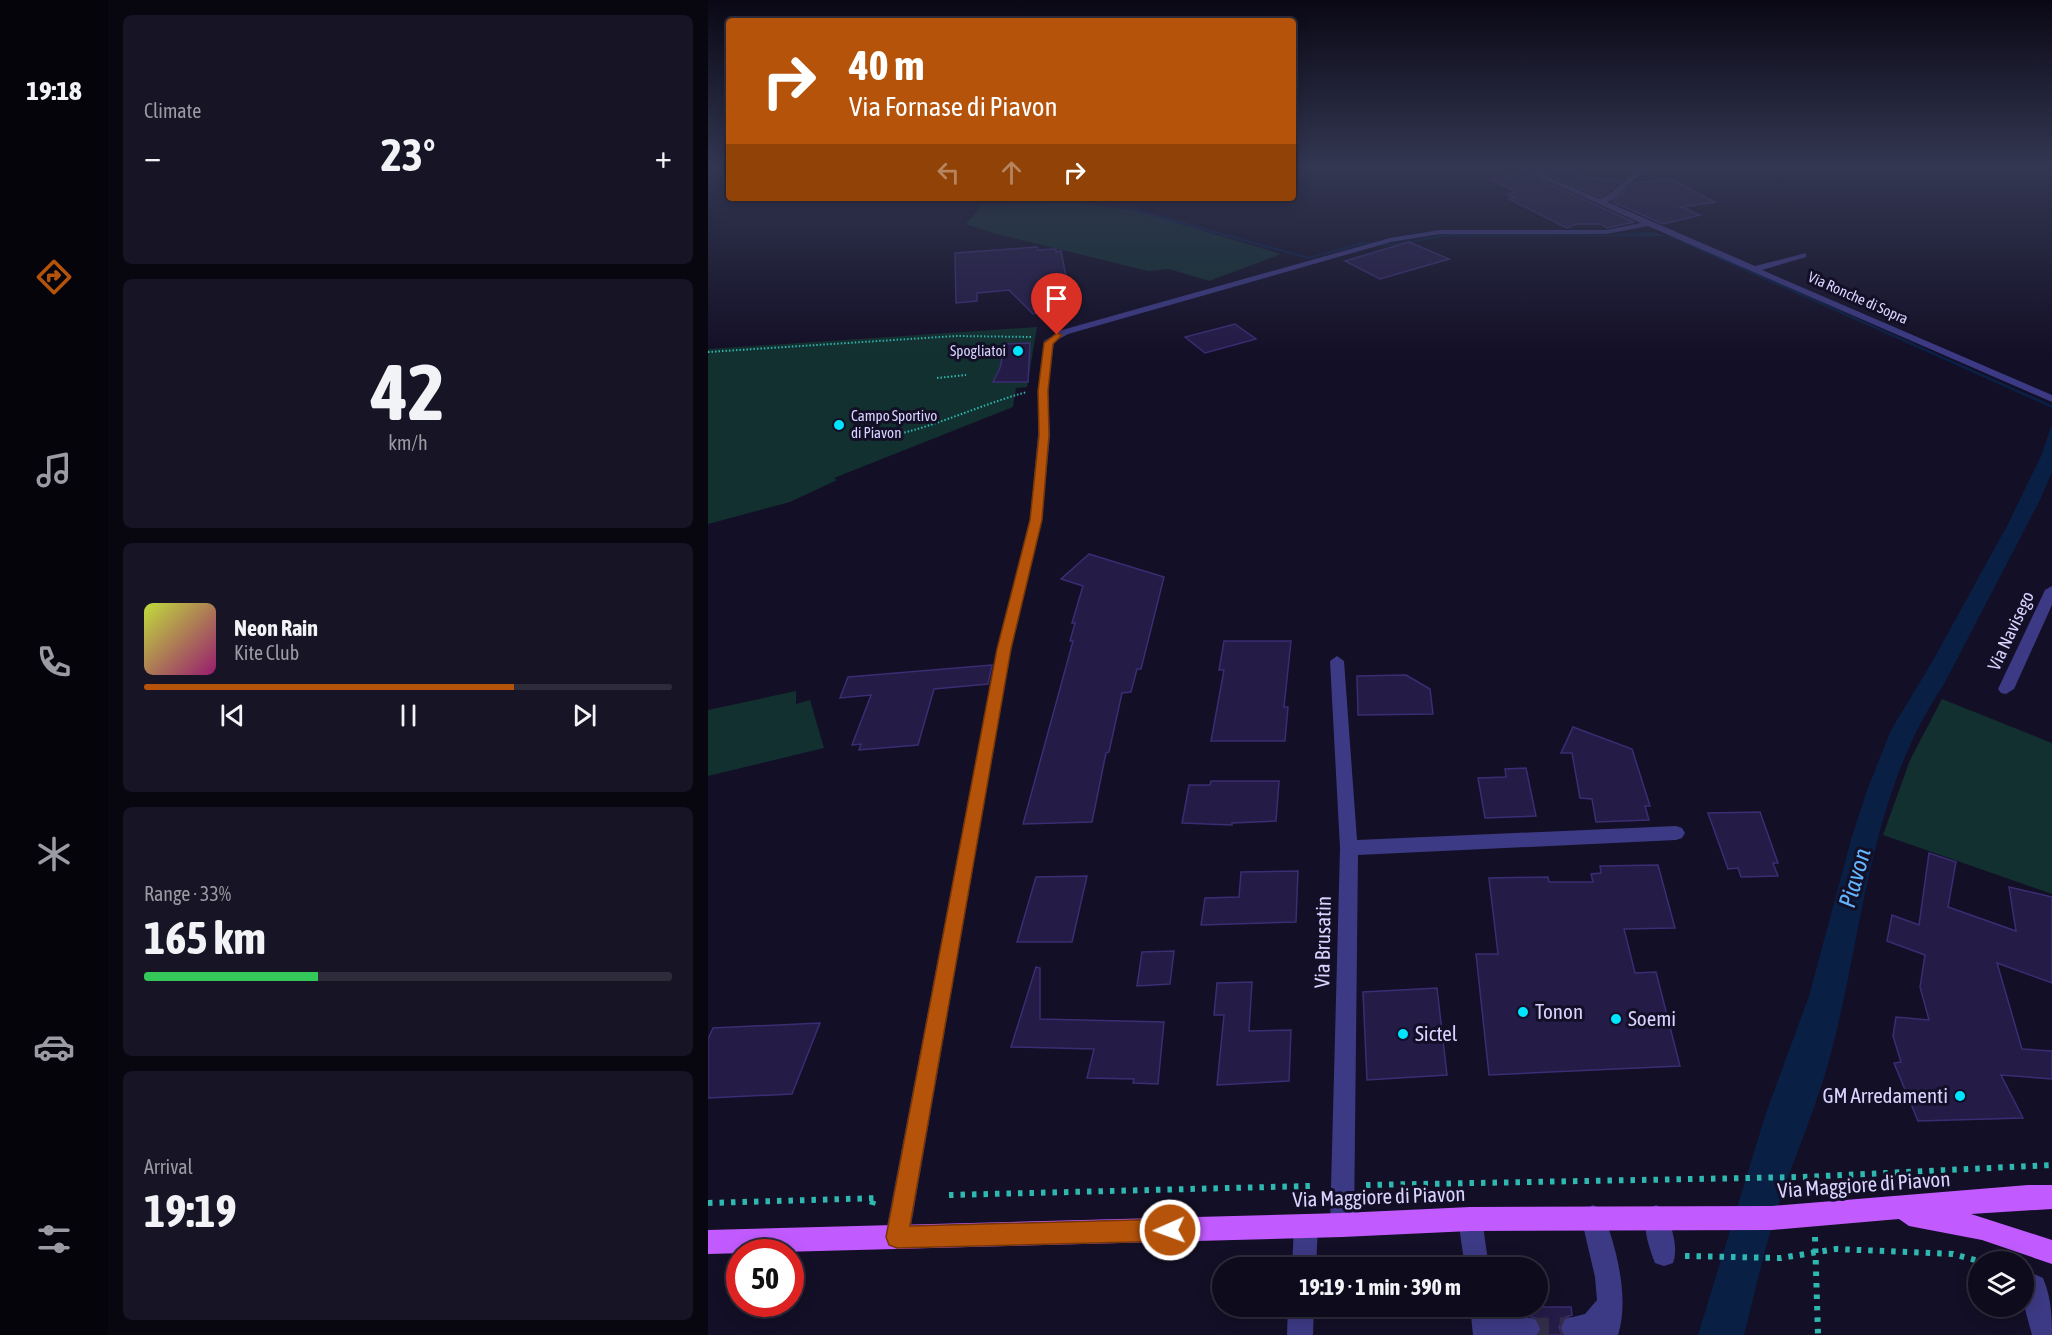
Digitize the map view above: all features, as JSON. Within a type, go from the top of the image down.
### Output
[{"type":"main road","name":"Via Maggiore di Piavon","points":[[709,1245],[1470,1219],[1718,1218],[1806,1215],[2052,1197]]},
{"type":"main road","points":[[1882,1210],[1937,1218],[1988,1231],[2052,1252]]},
{"type":"street","points":[[897,1237],[1004,649],[1036,520],[1044,435],[1043,391],[1048,343],[1065,332],[1390,240],[1440,232],[1599,233],[1630,229]]},
{"type":"street","name":"Via Ronche di Sopra","points":[[1662,229],[2052,399]]},
{"type":"street","points":[[1755,269],[1803,255]]},
{"type":"street","name":"Via Navisego","points":[[2006,689],[2052,590]]},
{"type":"street","name":"Via Brusatin","points":[[1337,661],[1349,848],[1342,1225]]},
{"type":"street","points":[[1349,848],[1676,834]]},
{"type":"street","points":[[1593,1217],[1610,1302],[1610,1325],[1605,1335]]},
{"type":"street","points":[[1656,1217],[1664,1254]]},
{"type":"street","points":[[1470,1219],[1475,1257]]},
{"type":"street","points":[[1305,1257],[1306,1226]]},
{"type":"street","points":[[2034,1287],[2044,1335]]},
{"type":"street","points":[[1574,1328],[1586,1327],[1597,1322],[1604,1315],[1610,1302]]},
{"type":"street","points":[[1486,1335],[1482,1306],[1490,1319],[1498,1324],[1508,1329],[1527,1329]]},
{"type":"street","points":[[1300,1335],[1301,1317]]},
{"type":"path","points":[[708,352],[956,336],[1051,339]]},
{"type":"path","points":[[937,378],[966,375]]},
{"type":"path","points":[[894,435],[940,424],[1008,396],[1043,391]]},
{"type":"path","points":[[1363,1185],[1731,1179],[2052,1165]]},
{"type":"path","points":[[949,1195],[1310,1186]]},
{"type":"path","points":[[708,1203],[877,1198],[872,1206]]},
{"type":"path","points":[[1806,1215],[1815,1251],[1818,1335]]},
{"type":"path","points":[[1698,1258],[1781,1258],[1836,1249],[1953,1254],[1968,1258]]},
{"type":"green space","points":[[982,229],[1197,229],[1281,254],[1209,281],[1169,269],[1148,271]]},
{"type":"green space","name":"Campo Sportivo di Piavon","points":[[1037,327],[1027,387],[1016,388],[1013,407],[834,478],[837,480],[790,502],[708,524],[708,349]]},
{"type":"green space","points":[[796,691],[796,704],[810,700],[824,748],[708,776],[708,710]]},
{"type":"green space","points":[[1942,699],[2052,743],[2052,894],[1883,835],[1910,760]]},
{"type":"water","points":[[1199,229],[1210,229],[1309,257],[1362,242],[1391,244],[1448,234],[1609,235],[1650,232],[1678,238],[2052,405],[2052,408],[1667,236],[1451,236],[1390,246],[1365,244],[1308,259]]},
{"type":"water","name":"Piavon","points":[[2052,424],[2052,472],[2040,500],[1943,686],[1918,728],[1899,772],[1872,864],[1831,1053],[1819,1094],[1775,1216],[1744,1335],[1698,1335],[1766,1113],[1809,996],[1866,793],[1891,730],[1932,662],[2008,524],[2041,456]]},
{"type":"building","points":[[1409,242],[1449,259],[1380,279],[1345,261]]},
{"type":"building","points":[[1037,247],[1038,250],[1061,251],[1071,301],[1053,305],[1057,308],[1033,314],[1009,290],[977,293],[977,301],[956,303],[955,253]]},
{"type":"building","points":[[1235,324],[1256,339],[1205,353],[1185,337]]},
{"type":"building","points":[[1030,343],[1028,382],[993,382],[1000,368],[1005,344]]},
{"type":"building","points":[[1089,554],[1164,577],[1141,669],[1137,669],[1131,692],[1122,693],[1109,752],[1106,753],[1092,822],[1023,824],[1073,641],[1070,641],[1075,623],[1072,623],[1083,586],[1061,579]]},
{"type":"building","points":[[1224,641],[1291,641],[1284,707],[1288,707],[1285,741],[1211,741],[1224,670],[1219,670]]},
{"type":"building","points":[[992,665],[988,684],[934,689],[918,745],[859,750],[861,744],[852,745],[871,695],[840,698],[848,677]]},
{"type":"building","points":[[1406,675],[1430,689],[1433,714],[1358,715],[1357,676]]},
{"type":"building","points":[[1573,727],[1632,749],[1650,806],[1645,806],[1649,820],[1596,822],[1592,799],[1580,798],[1572,753],[1561,753]]},
{"type":"building","points":[[1526,768],[1536,816],[1485,818],[1478,778],[1506,777],[1505,769]]},
{"type":"building","points":[[1211,781],[1279,781],[1276,821],[1232,823],[1232,825],[1182,823],[1189,785],[1210,785]]},
{"type":"building","points":[[1760,812],[1778,863],[1773,863],[1778,876],[1741,877],[1738,868],[1728,869],[1708,813]]},
{"type":"building","points":[[1929,853],[1956,862],[1948,907],[2016,931],[2009,887],[2052,897],[2052,983],[1997,963],[2022,1049],[2052,1051],[2052,1079],[2001,1075],[2023,1118],[1918,1121],[1894,1063],[1901,1062],[1893,1036],[1896,1017],[1929,1020],[1920,987],[1925,955],[1887,941],[1892,915],[1919,925]]},
{"type":"building","points":[[1658,865],[1675,928],[1624,929],[1635,973],[1656,972],[1680,1066],[1489,1075],[1476,954],[1498,954],[1489,878],[1548,877],[1549,882],[1593,882],[1591,874],[1601,873],[1600,866]]},
{"type":"building","points":[[1298,871],[1296,922],[1201,925],[1205,898],[1239,897],[1241,872]]},
{"type":"building","points":[[1087,876],[1072,942],[1017,942],[1036,877]]},
{"type":"building","points":[[1174,951],[1170,984],[1137,986],[1142,952]]},
{"type":"building","points":[[1036,967],[1040,968],[1040,1019],[1164,1022],[1158,1084],[1133,1083],[1134,1079],[1087,1078],[1094,1049],[1011,1047]]},
{"type":"building","points":[[1252,982],[1249,1031],[1291,1030],[1289,1081],[1217,1085],[1224,1015],[1214,1015],[1217,983]]},
{"type":"building","name":"Sictel","points":[[1437,988],[1447,1075],[1367,1080],[1363,992]]},
{"type":"building","points":[[820,1023],[792,1094],[708,1098],[708,1039],[713,1028]]},
{"type":"building","points":[[1548,1307],[1571,1307],[1572,1315],[1563,1318],[1559,1327],[1562,1335],[1540,1335],[1542,1328],[1538,1319],[1532,1317],[1548,1317]]},
{"type":"tunnel","points":[[1527,1329],[1574,1328]]},
{"type":"place","name":"Spogliatoi","points":[[1018,351]]},
{"type":"place","name":"Campo Sportivo di Piavon","points":[[839,425]]},
{"type":"place","name":"Tonon","points":[[1523,1012]]},
{"type":"place","name":"Soemi","points":[[1616,1019]]},
{"type":"place","name":"Sictel","points":[[1403,1034]]},
{"type":"place","name":"GM Arredamenti","points":[[1960,1096]]},
{"type":"route","points":[[1057,335],[1048,343],[1043,391],[1044,435],[1036,520],[1004,649],[897,1237],[1170,1230]]}]
